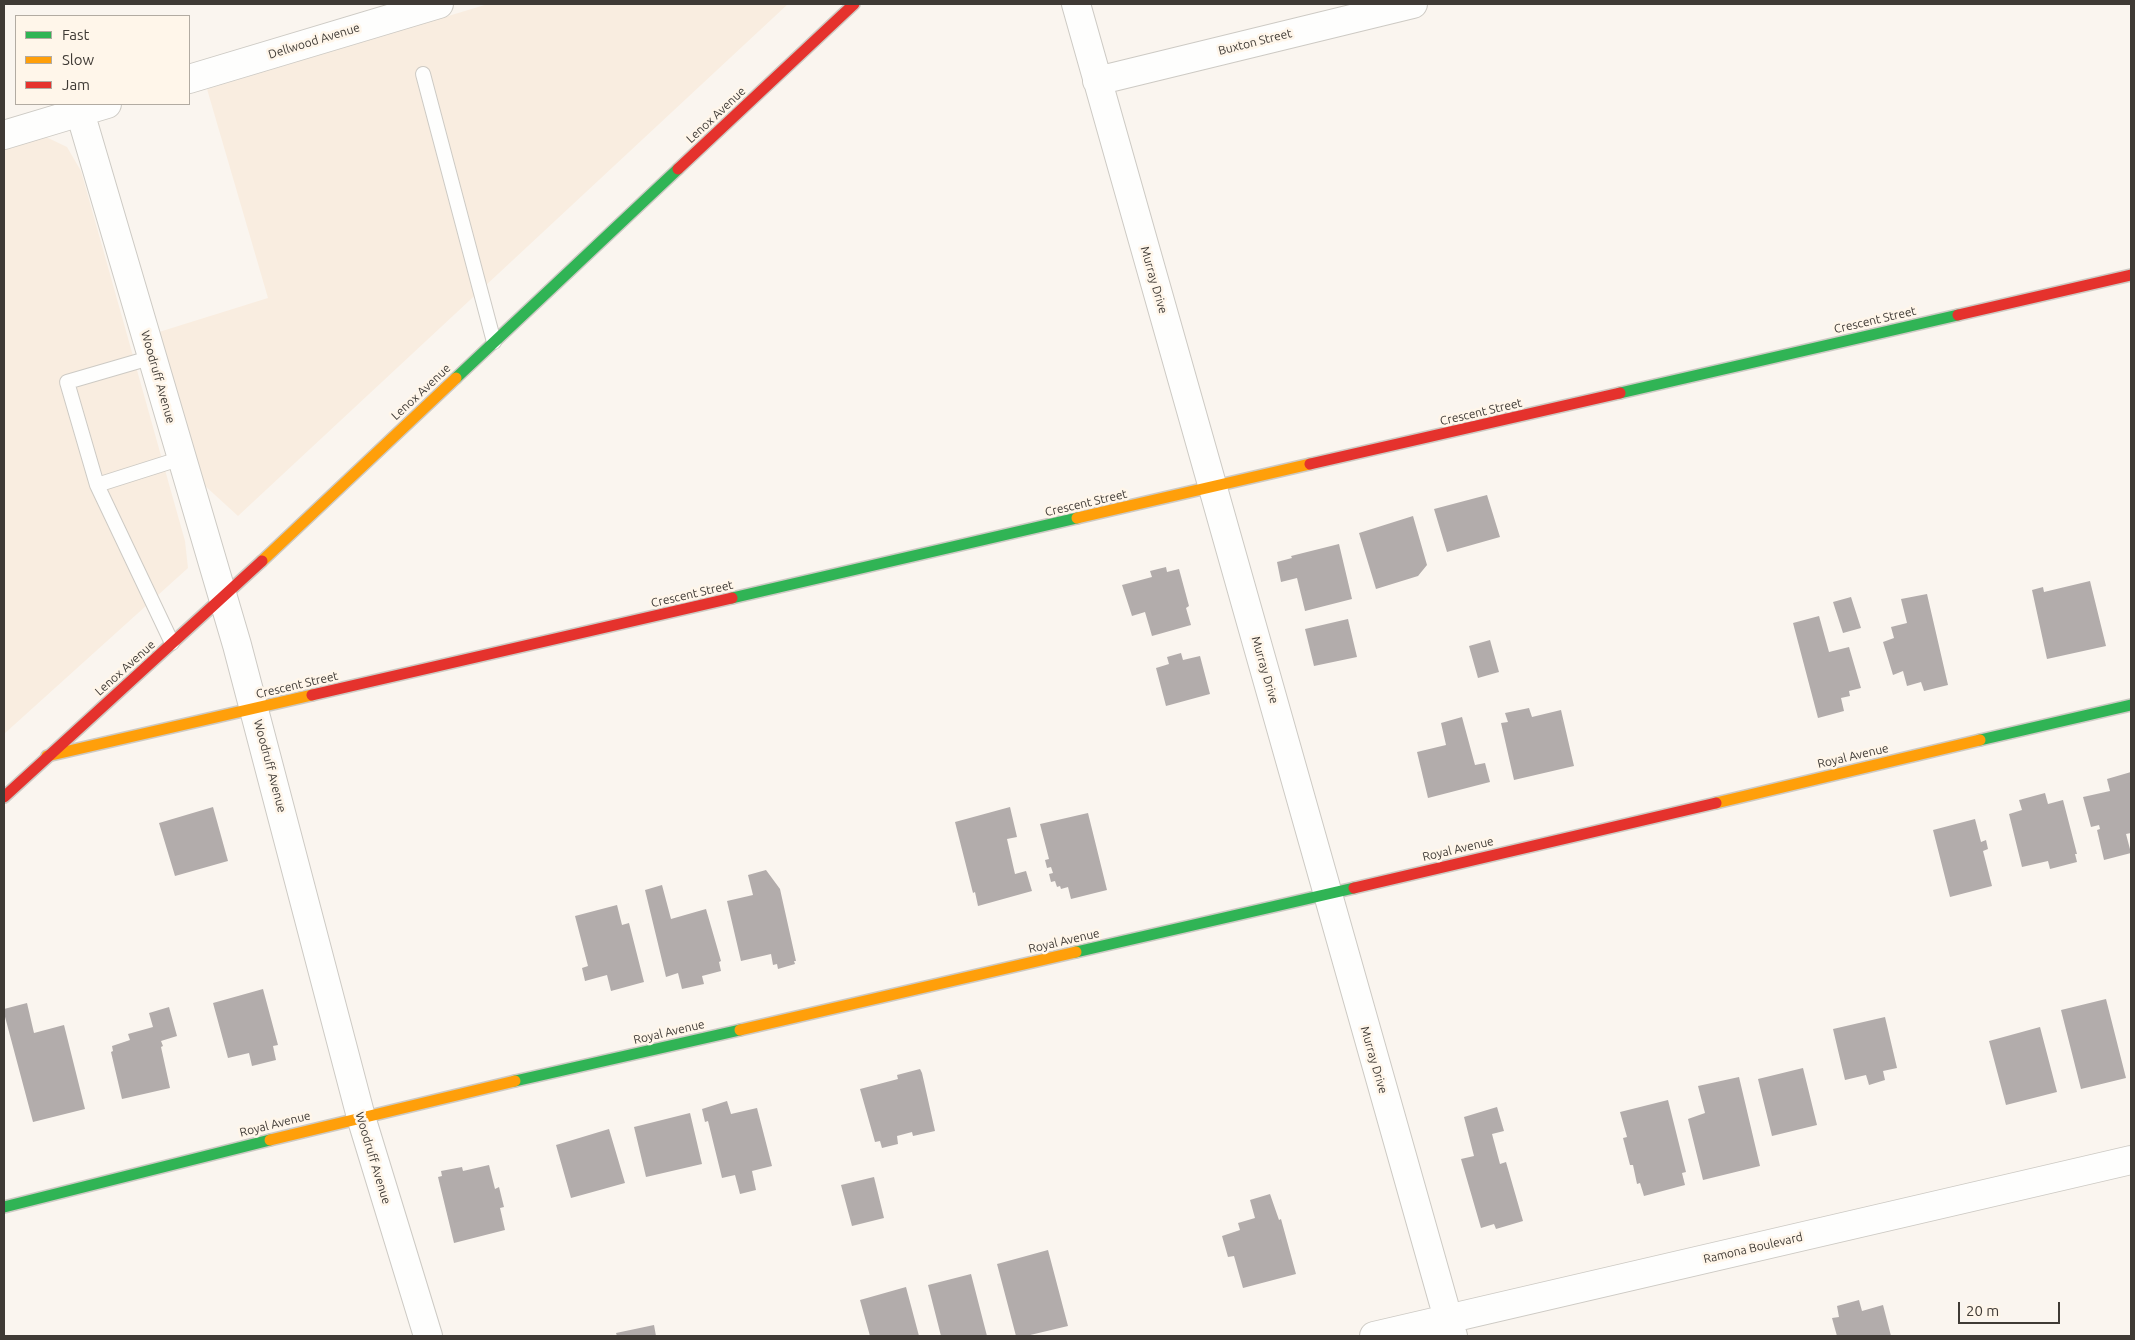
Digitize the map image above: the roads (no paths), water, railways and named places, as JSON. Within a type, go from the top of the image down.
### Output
[{"type":"street","name":"Dellwood Avenue","points":[[190,79],[439,4]]},
{"type":"street","name":"Lenox Avenue","points":[[4,797],[223,597],[854,4]]},
{"type":"street","name":"Murray Drive","points":[[1076,4],[1450,1328]]},
{"type":"street","name":"Buxton Street","points":[[1097,81],[1413,4]]},
{"type":"street","points":[[4,135],[104,105]]},
{"type":"street","name":"Woodruff Avenue","points":[[80,112],[255,709],[361,1117],[428,1336]]},
{"type":"street","name":"Crescent Street","points":[[47,756],[2131,275]]},
{"type":"street","name":"Royal Avenue","points":[[4,1207],[361,1117],[1327,894],[2131,705]]},
{"type":"street","name":"Ramona Boulevard","points":[[1374,1336],[1450,1328],[2131,1160]]},
{"type":"lane","points":[[423,74],[494,342]]},
{"type":"lane","points":[[152,358],[67,382],[97,485],[172,643]]},
{"type":"lane","points":[[97,485],[182,458]]}]
